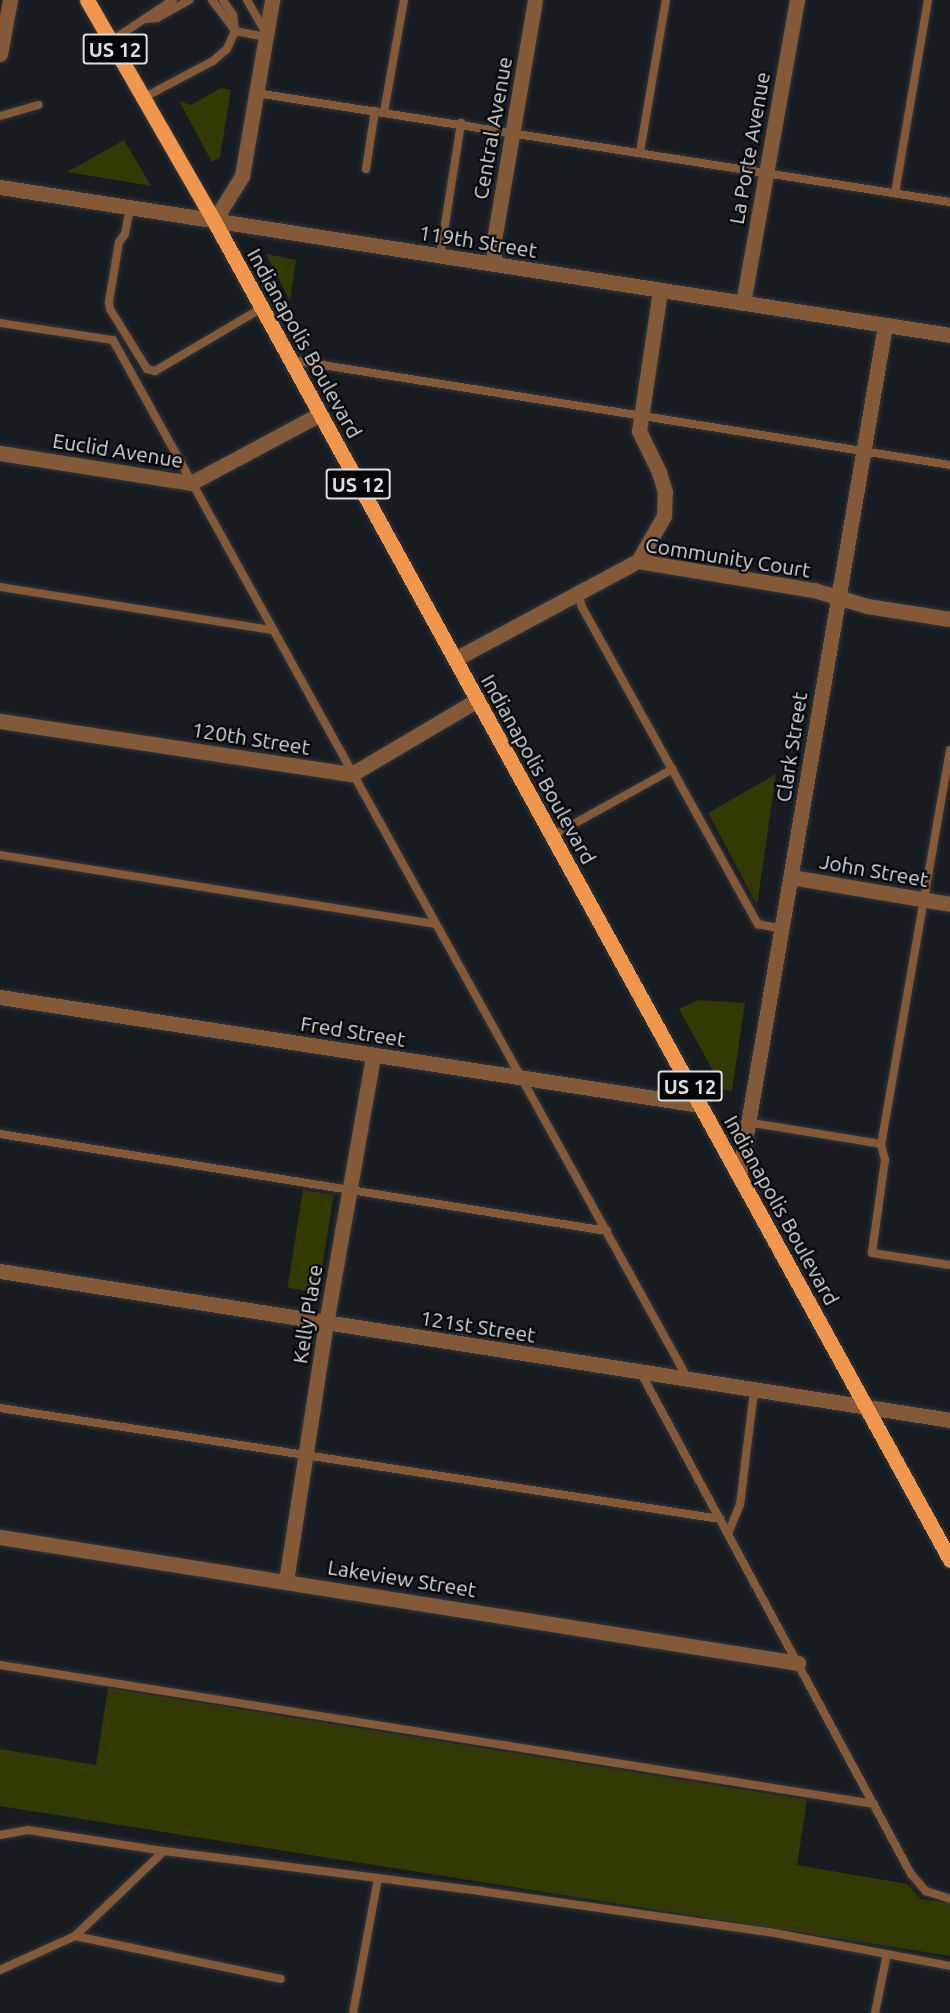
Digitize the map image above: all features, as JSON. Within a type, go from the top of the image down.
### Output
[{"type":"main road","name":"Indianapolis Boulevard","points":[[87,0],[291,360],[950,1560]]},
{"type":"street","points":[[0,48],[10,0]]},
{"type":"street","points":[[214,221],[242,176],[272,0]]},
{"type":"street","name":"Central Avenue","points":[[494,264],[494,240],[535,0]]},
{"type":"street","name":"La Porte Avenue","points":[[743,303],[797,0]]},
{"type":"street","name":"119th Street","points":[[0,187],[950,335]]},
{"type":"street","points":[[638,561],[664,516],[665,492],[639,431],[660,290]]},
{"type":"street","name":"Clark Street","points":[[739,1176],[885,325]]},
{"type":"street","name":"Euclid Avenue","points":[[0,453],[191,483],[320,414]]},
{"type":"street","name":"Community Court","points":[[455,659],[638,561],[814,590],[837,599],[950,619]]},
{"type":"street","points":[[352,774],[477,700]]},
{"type":"street","name":"120th Street","points":[[0,721],[352,774]]},
{"type":"street","name":"John Street","points":[[791,877],[950,904]]},
{"type":"street","name":"Fred Street","points":[[0,997],[524,1080],[700,1105]]},
{"type":"street","name":"Kelly Place","points":[[286,1581],[326,1323],[373,1056]]},
{"type":"street","name":"121st Street","points":[[0,1271],[689,1381],[950,1420]]},
{"type":"street","name":"Lakeview Street","points":[[0,1537],[798,1663]]},
{"type":"lane","points":[[111,41],[173,0]]},
{"type":"lane","points":[[143,19],[157,18],[189,0]]},
{"type":"lane","points":[[212,0],[235,31],[266,36]]},
{"type":"lane","points":[[143,98],[213,61],[227,49],[235,31],[233,15],[223,0]]},
{"type":"lane","points":[[247,0],[266,36]]},
{"type":"lane","points":[[366,169],[404,0]]},
{"type":"lane","points":[[640,152],[666,0]]},
{"type":"lane","points":[[895,193],[928,0]]},
{"type":"lane","points":[[256,93],[513,131],[950,202]]},
{"type":"lane","points":[[0,116],[38,105]]},
{"type":"lane","points":[[440,256],[461,123]]},
{"type":"lane","points":[[130,207],[125,234],[119,242],[110,309],[147,369],[155,371],[262,308]]},
{"type":"lane","points":[[0,323],[113,340],[689,1381]]},
{"type":"lane","points":[[291,360],[950,465]]},
{"type":"lane","points":[[0,587],[272,630]]},
{"type":"lane","points":[[578,594],[582,608],[758,924],[782,929]]},
{"type":"lane","points":[[950,750],[881,1143],[885,1160],[872,1253],[950,1265]]},
{"type":"lane","points":[[552,836],[673,769]]},
{"type":"lane","points":[[0,855],[436,924]]},
{"type":"lane","points":[[747,1122],[881,1143]]},
{"type":"lane","points":[[0,1134],[607,1231]]},
{"type":"lane","points":[[641,1373],[918,1884],[926,1891],[950,1899]]},
{"type":"lane","points":[[728,1534],[740,1505],[741,1481],[754,1391]]},
{"type":"lane","points":[[0,1408],[720,1520]]},
{"type":"lane","points":[[0,1665],[874,1804]]},
{"type":"lane","points":[[0,1835],[28,1830],[164,1851],[378,1878],[769,1932],[950,1966]]},
{"type":"lane","points":[[0,1970],[75,1936],[164,1851]]},
{"type":"lane","points":[[353,2013],[378,1878]]},
{"type":"lane","points":[[75,1936],[281,1979]]},
{"type":"lane","points":[[875,2013],[887,1954]]},
{"type":"green space","points":[[221,88],[231,90],[220,157],[212,162],[179,101],[191,105]]},
{"type":"green space","points":[[124,140],[151,186],[67,172]]},
{"type":"green space","points":[[266,254],[296,260],[290,301]]},
{"type":"green space","points":[[776,774],[757,905],[708,813]]},
{"type":"green space","points":[[699,1000],[745,1003],[732,1091],[723,1089],[679,1009]]},
{"type":"green space","points":[[303,1190],[334,1195],[318,1293],[288,1288]]},
{"type":"green space","points":[[108,1688],[807,1800],[797,1865],[907,1884],[921,1899],[950,1903],[950,1956],[0,1806],[0,1749],[96,1765]]}]
